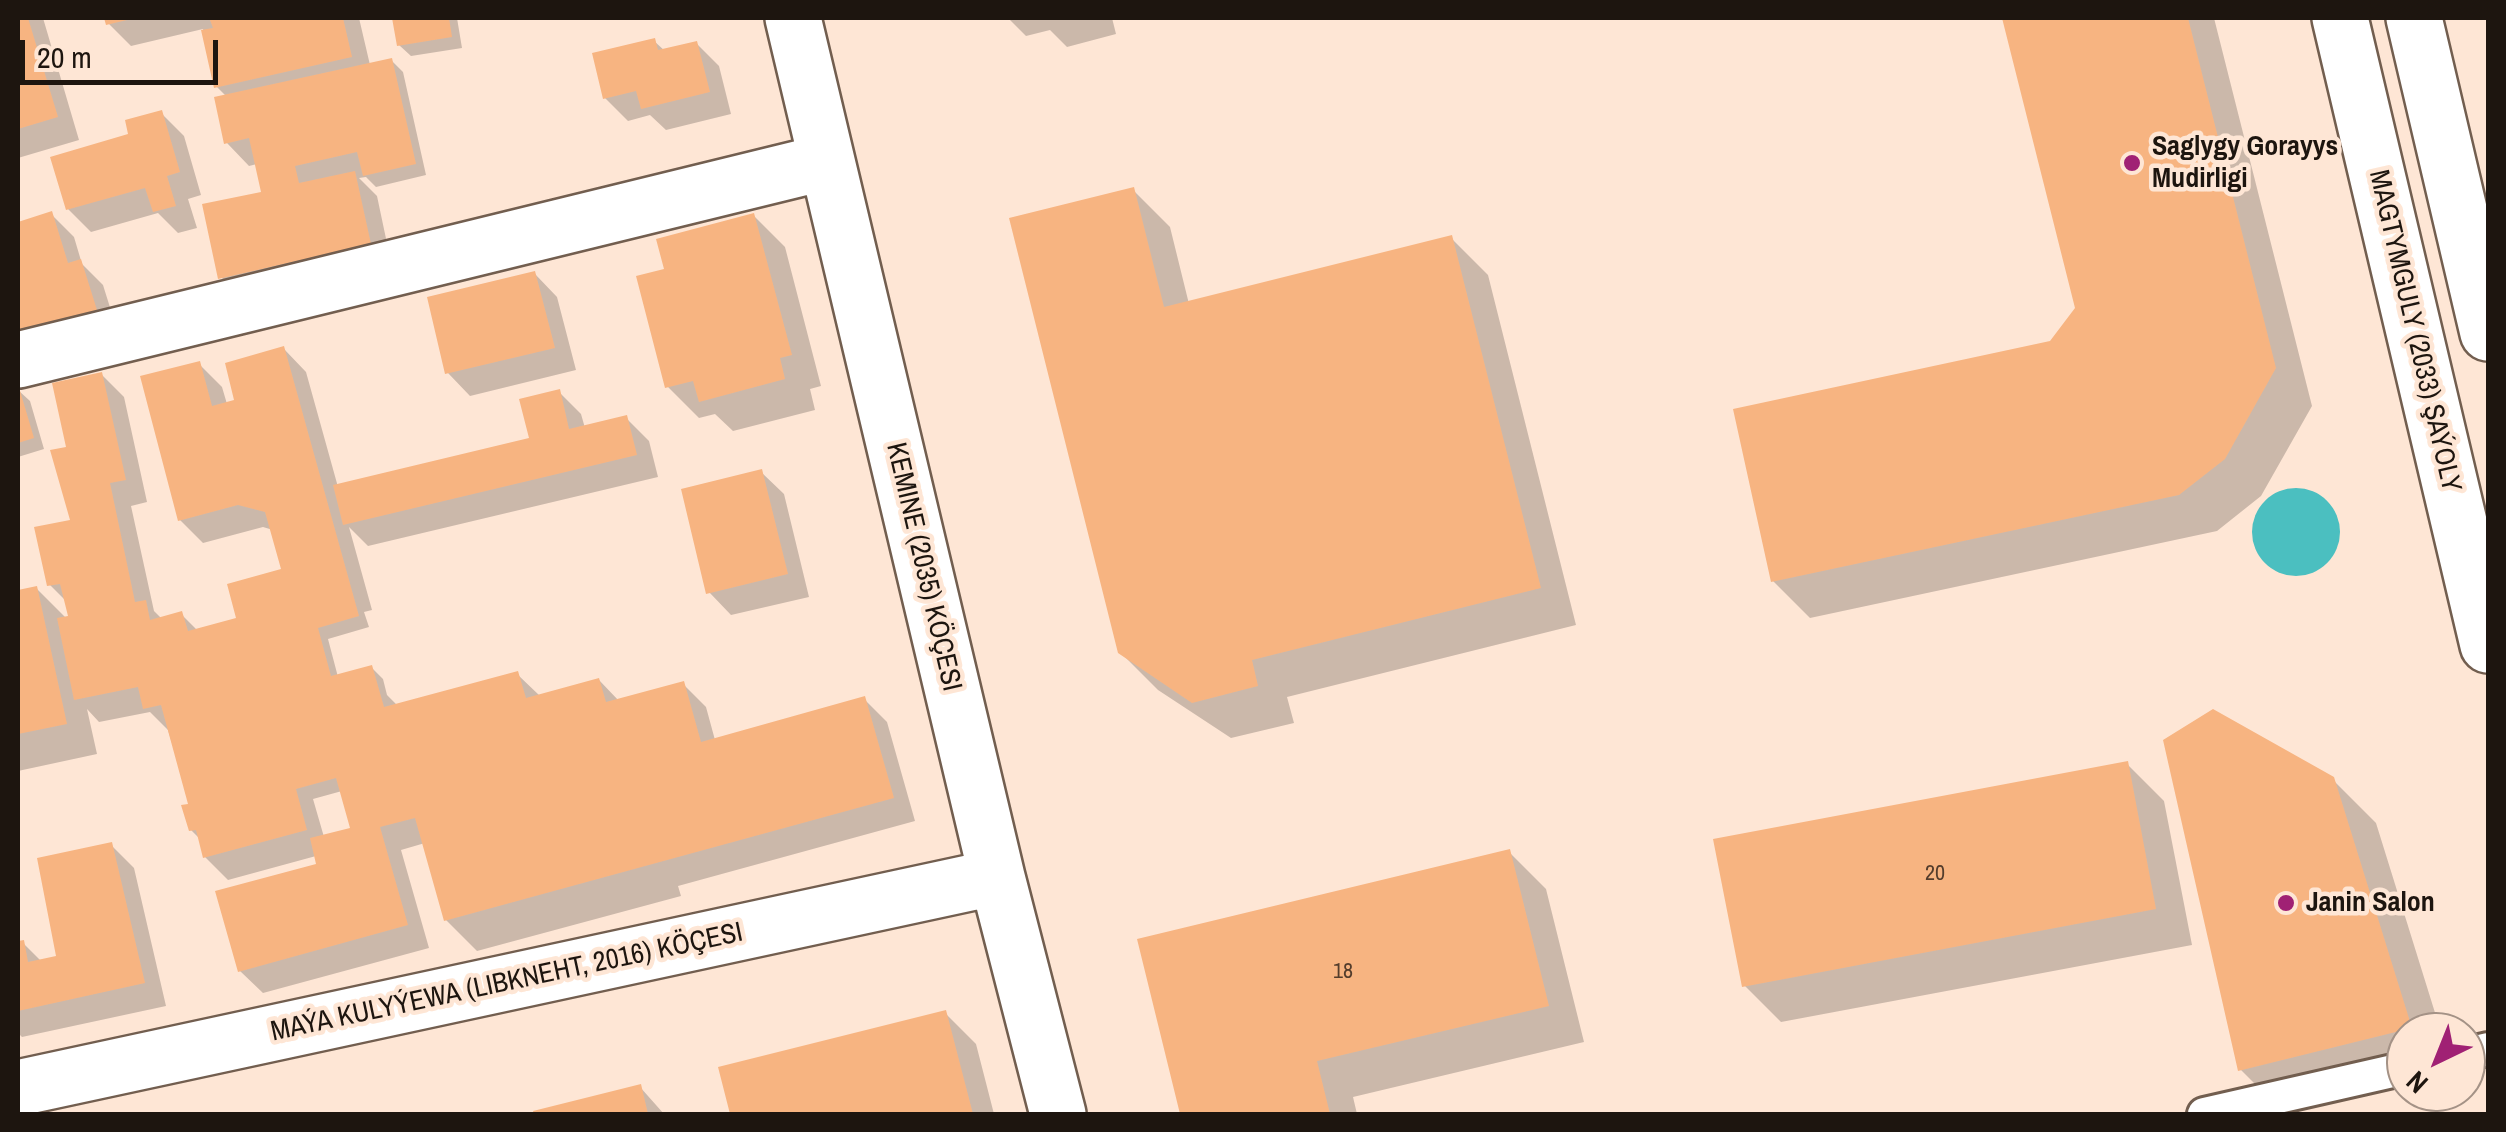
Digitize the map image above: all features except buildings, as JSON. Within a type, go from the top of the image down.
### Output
[{"type":"street","name":"KEMINE (2035) KÖÇESI","points":[[792,18],[997,877],[1058,1114]]},
{"type":"street","name":"MAGTYMGULY (2033) ŞAÝOLY","points":[[2340,18],[2488,645]]},
{"type":"street","points":[[2414,18],[2488,333]]},
{"type":"street","points":[[18,360],[826,162]]},
{"type":"street","name":"MAÝA KULYÝEWA (LIBKNEHT, 2016) KÖÇESI","points":[[18,1088],[997,877]]},
{"type":"lane","points":[[2204,1114],[2386,1073]]},
{"type":"water","points":[[2296,488],[2327,501],[2340,532],[2327,563],[2296,576],[2265,563],[2252,532],[2265,501]]},
{"type":"place","name":"Saglygy Gorayys Mudirligi","points":[[2132,163]]},
{"type":"place","name":"Janin Salon","points":[[2286,903]]}]
